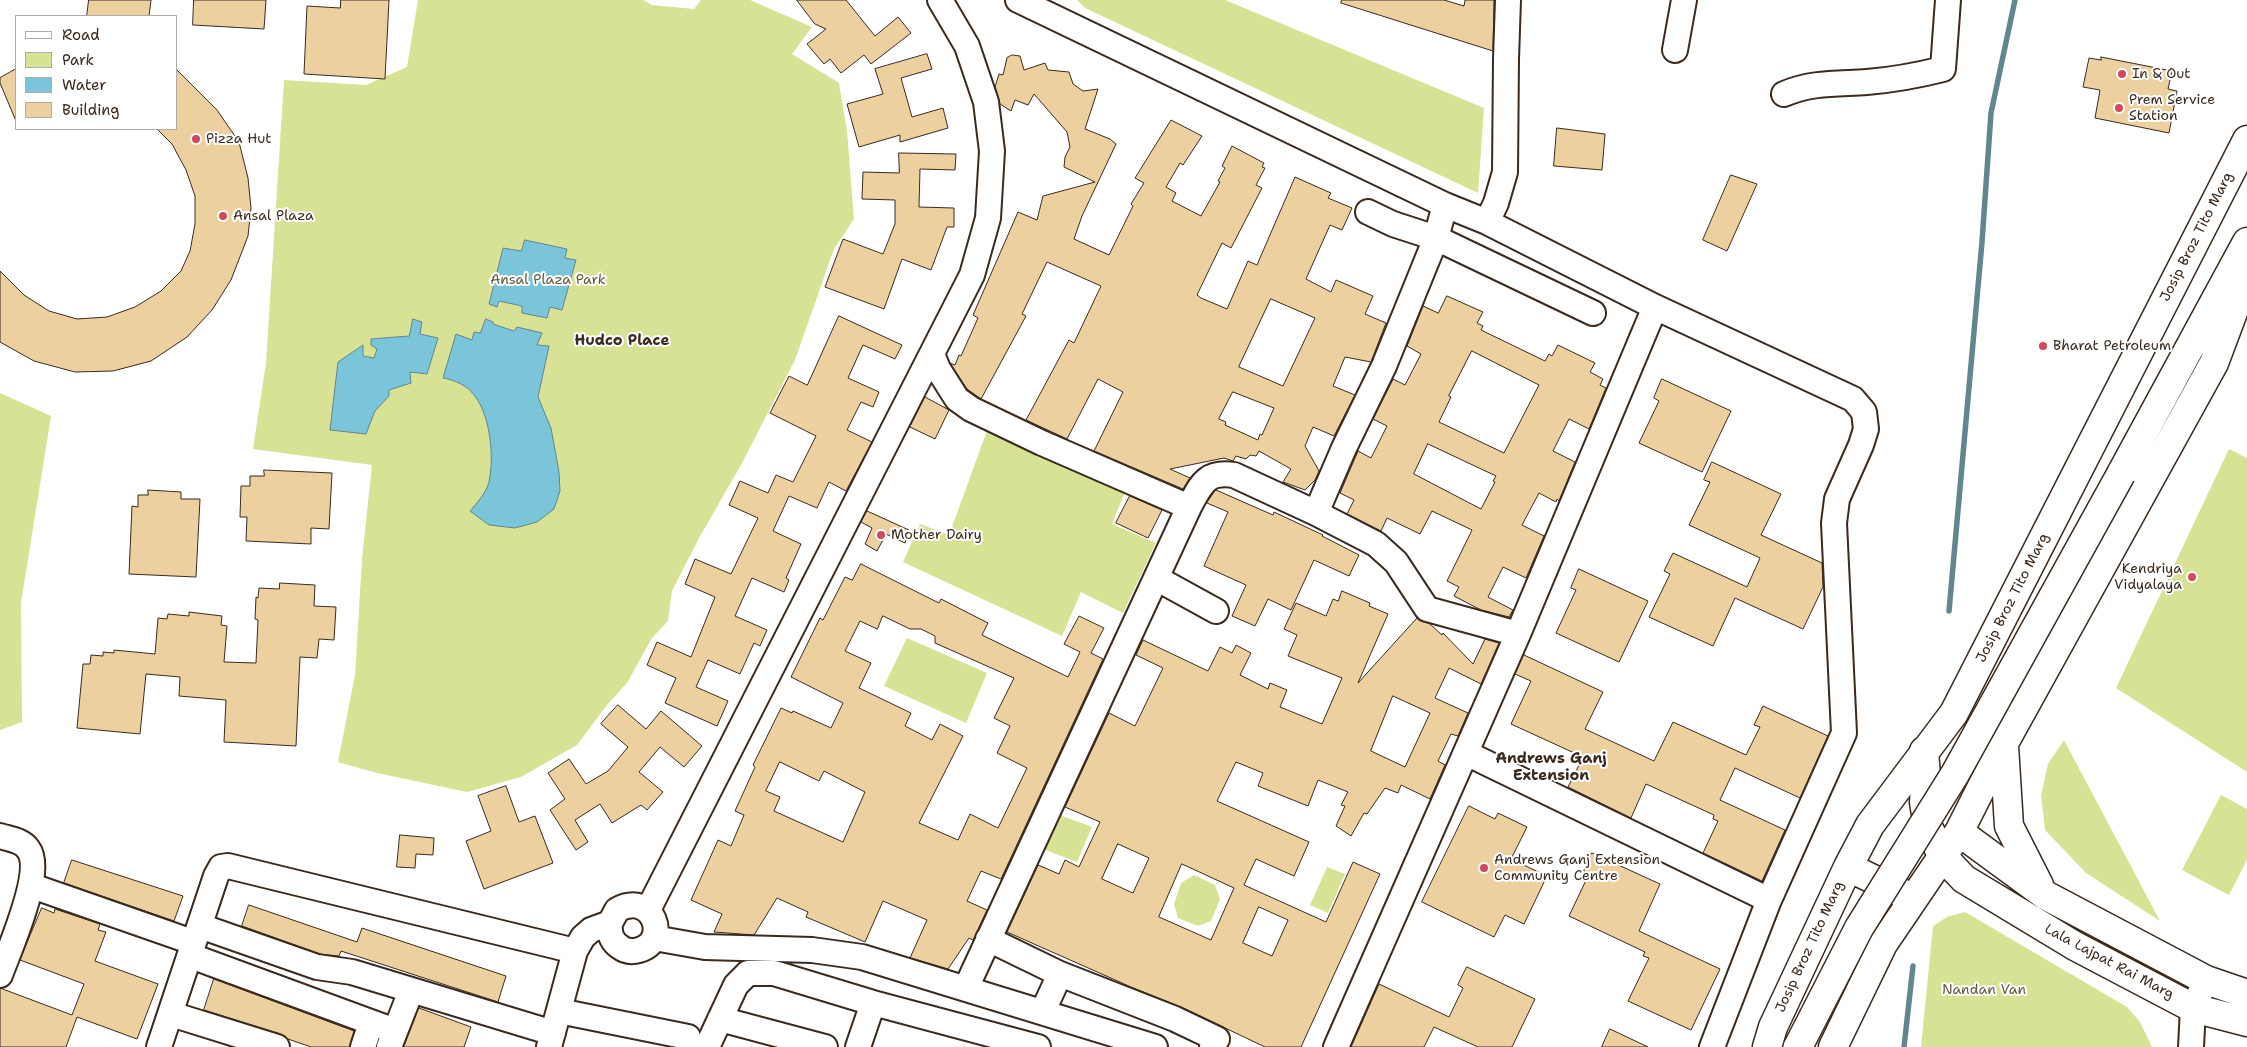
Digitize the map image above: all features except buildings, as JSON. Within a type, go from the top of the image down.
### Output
[{"type":"main road","name":"Josip Broz Tito Marg","points":[[1767,1047],[1773,1027],[1848,867],[1870,825],[1954,713],[2247,140]]},
{"type":"main road","points":[[1798,1047],[1859,928],[1955,774],[2247,242]]},
{"type":"main road","points":[[1833,1047],[1883,944],[1959,832],[2004,745],[2214,363],[2247,275]]},
{"type":"main road","points":[[2004,745],[2008,826],[2045,895]]},
{"type":"main road","name":"Lala Lajpat Rai Marg","points":[[1924,751],[1925,814],[1932,837],[1943,857],[1958,874],[1977,888],[2076,946],[2193,1008],[2247,1022]]},
{"type":"main road","name":"Lala Lajpat Rai Marg","points":[[1959,832],[2045,895],[2206,980],[2247,994]]},
{"type":"main road","points":[[1848,867],[1912,902]]},
{"type":"main road","points":[[1912,902],[1936,888],[1957,885],[1977,888]]},
{"type":"street","points":[[648,910],[972,275],[988,218],[992,151],[986,102],[967,46],[941,0]]},
{"type":"street","points":[[1018,0],[1445,205],[1487,222],[1655,307],[1853,399],[1864,412],[1866,429],[1861,445],[1837,499],[1834,523],[1844,733],[1769,900],[1712,1047]]},
{"type":"street","points":[[1487,222],[1496,203],[1505,172],[1508,0]]},
{"type":"street","points":[[1675,50],[1684,0]]},
{"type":"street","points":[[1784,94],[1801,86],[1869,82],[1943,69],[1948,0]]},
{"type":"street","points":[[1316,513],[1344,448],[1384,366],[1436,238],[1445,205]]},
{"type":"street","points":[[1368,212],[1393,224],[1436,238],[1592,313]]},
{"type":"street","points":[[1336,1047],[1518,634],[1655,307]]},
{"type":"street","points":[[932,354],[938,369],[957,399],[971,409],[1042,443],[1189,507]]},
{"type":"street","points":[[966,988],[1189,507],[1200,486],[1207,479],[1219,473],[1234,475],[1316,513],[1376,544],[1396,562],[1427,609],[1518,634]]},
{"type":"street","points":[[1156,578],[1216,611]]},
{"type":"street","points":[[1466,753],[1769,900]]},
{"type":"street","points":[[0,836],[20,842],[29,849],[32,866],[32,886],[8,924],[0,975]]},
{"type":"street","points":[[143,1047],[221,867],[228,866],[575,951]]},
{"type":"street","points":[[32,886],[191,940],[371,1023],[392,1039],[411,990]]},
{"type":"street","points":[[159,1047],[171,1014],[191,940],[196,895]]},
{"type":"street","points":[[632,904],[648,910],[655,922],[654,938],[645,948],[629,951],[621,948],[612,939],[609,931],[610,923],[617,910],[632,904]]},
{"type":"street","points":[[553,1030],[575,951],[583,937],[591,930],[610,923]]},
{"type":"street","points":[[654,938],[705,947],[812,950],[862,956],[1155,1047]]},
{"type":"street","points":[[988,939],[1060,974],[1175,1019],[1221,1044]]},
{"type":"street","points":[[191,940],[317,967],[352,972],[553,1030],[697,1042],[720,1019],[736,985],[748,973],[774,973],[873,1003],[1038,1047]]},
{"type":"street","points":[[1043,1011],[1060,974]]},
{"type":"street","points":[[2191,1047],[2193,1008],[2206,980]]},
{"type":"street","points":[[858,1047],[873,1003]]},
{"type":"street","points":[[171,1014],[277,1047]]},
{"type":"street","points":[[720,1019],[826,1047]]},
{"type":"street","points":[[363,1047],[371,1023]]},
{"type":"green space","name":"Ansal Plaza Park","points":[[418,0],[643,0],[652,5],[694,9],[701,0],[750,0],[812,27],[792,54],[839,83],[847,131],[854,219],[834,249],[795,360],[741,465],[699,538],[672,591],[668,621],[652,638],[627,683],[607,705],[577,745],[521,777],[467,792],[377,773],[338,762],[355,675],[362,559],[372,465],[253,449],[266,363],[284,80],[366,85],[407,67]]},
{"type":"green space","points":[[1077,0],[1225,0],[1484,108],[1478,193],[1085,8]]},
{"type":"green space","points":[[0,393],[51,416],[21,603],[22,722],[0,730]]},
{"type":"green space","points":[[988,428],[1125,492],[1112,524],[1156,543],[1123,613],[1081,592],[1062,636],[903,562],[920,524],[949,535]]},
{"type":"green space","points":[[2229,449],[2247,458],[2247,772],[2116,688]]},
{"type":"green space","points":[[907,638],[987,673],[966,723],[884,686]]},
{"type":"green space","points":[[2064,740],[2160,921],[2086,873],[2045,830],[2041,795],[2048,764]]},
{"type":"green space","points":[[2221,795],[2247,809],[2247,860],[2229,895],[2182,870]]},
{"type":"green space","points":[[1057,814],[1092,827],[1077,862],[1040,848]]},
{"type":"green space","points":[[1327,867],[1345,874],[1328,913],[1310,905]]},
{"type":"green space","points":[[1194,875],[1215,885],[1220,899],[1211,921],[1198,926],[1178,918],[1174,904],[1181,883]]},
{"type":"green space","name":"Nandan Van","points":[[1965,912],[2127,1007],[2140,1022],[2152,1047],[1921,1047],[1933,926],[1947,917]]},
{"type":"water","points":[[525,240],[567,249],[565,258],[576,260],[562,310],[550,307],[547,318],[522,313],[522,306],[499,301],[497,307],[489,304],[503,248],[521,251]]},
{"type":"water","points":[[413,319],[422,322],[420,334],[438,338],[427,374],[410,372],[411,383],[389,390],[389,396],[375,411],[366,434],[330,430],[338,362],[363,345],[363,356],[374,358],[377,349],[371,345],[371,339],[409,336]]},
{"type":"water","points":[[486,319],[493,322],[493,324],[514,331],[517,327],[542,333],[537,345],[549,346],[538,397],[551,428],[559,472],[560,491],[554,509],[537,522],[515,528],[489,525],[470,511],[484,494],[489,482],[491,450],[488,426],[485,415],[472,392],[461,384],[443,378],[456,334],[472,340],[474,332],[480,333]]},
{"type":"waterway","points":[[1949,611],[1982,242],[1991,113],[2015,0]]},
{"type":"waterway","points":[[1904,1047],[1913,966]]},
{"type":"place","name":"In & Out","points":[[2122,74]]},
{"type":"place","name":"Prem Service Station","points":[[2119,108]]},
{"type":"place","name":"Pizza Hut","points":[[196,139]]},
{"type":"place","name":"Ansal Plaza","points":[[223,216]]},
{"type":"place","name":"Bharat Petroleum","points":[[2043,346]]},
{"type":"place","name":"Mother Dairy","points":[[881,535]]},
{"type":"place","name":"Kendriya Vidyalaya","points":[[2192,577]]},
{"type":"place","name":"Andrews Ganj Extension Community Centre","points":[[1484,868]]},
{"type":"district","name":"Hudco Place","points":[[622,341]]},
{"type":"district","name":"Andrews Ganj Extension","points":[[1551,768]]}]
